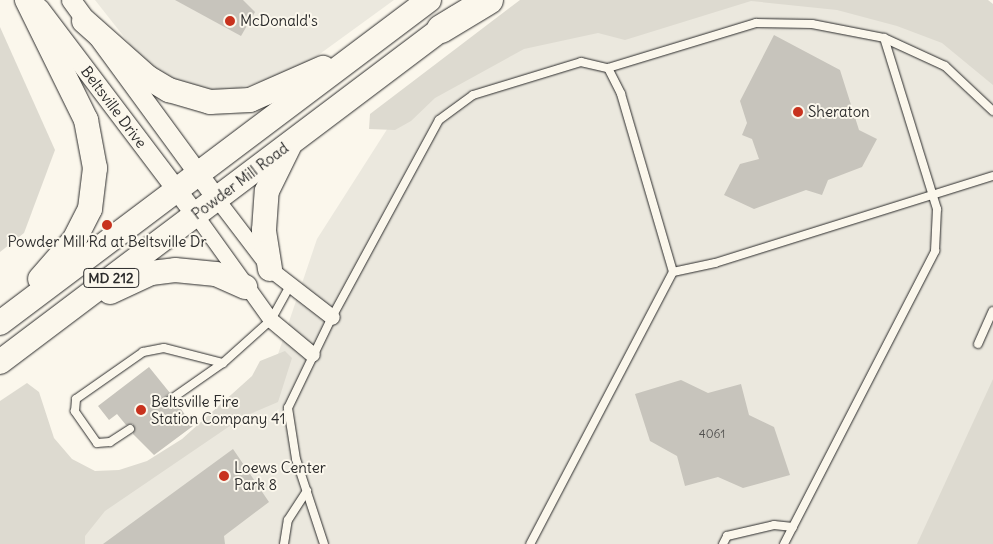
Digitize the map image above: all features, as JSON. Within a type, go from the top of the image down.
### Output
[{"type":"highway","points":[[441,29],[489,0]]},
{"type":"main road","points":[[0,321],[75,239],[94,188],[86,120],[28,0]]},
{"type":"main road","name":"Powder Mill Road","points":[[0,321],[199,175],[429,0]]},
{"type":"main road","name":"Powder Mill Road","points":[[4,359],[479,0]]},
{"type":"main road","points":[[84,21],[147,78],[169,90],[210,102],[233,102],[270,93],[364,49]]},
{"type":"main road","points":[[270,269],[264,230],[267,191],[290,144]]},
{"type":"main road","points":[[4,359],[127,282],[152,273],[202,272],[245,287]]},
{"type":"street","name":"Beltsville Drive","points":[[33,0],[195,214]]},
{"type":"street","name":"Beltsville Drive","points":[[71,0],[84,21],[216,198]]},
{"type":"street","points":[[216,198],[270,269],[290,288],[332,317]]},
{"type":"street","points":[[195,214],[245,287],[271,320],[312,354]]},
{"type":"lane","points":[[324,544],[292,440],[288,408],[312,354],[439,120],[454,106],[549,70],[581,62],[608,68],[756,23],[812,24],[884,38],[945,66],[993,111]]},
{"type":"lane","points":[[784,544],[935,251],[939,226],[933,196],[884,38]]},
{"type":"lane","points":[[530,544],[673,272],[621,94],[608,68]]},
{"type":"lane","points":[[673,272],[933,196],[993,176]]},
{"type":"lane","points":[[167,402],[223,364],[271,320],[290,288]]},
{"type":"lane","points":[[978,344],[993,311]]},
{"type":"lane","points":[[130,429],[110,442],[98,443],[75,411],[76,399],[144,352],[164,348],[223,364]]},
{"type":"lane","points":[[284,544],[288,520],[307,491]]},
{"type":"lane","points":[[723,544],[727,536],[774,525],[793,527]]},
{"type":"shaded area","points":[[95,0],[394,0],[295,72],[220,93],[185,84],[147,66]]},
{"type":"shaded area","points":[[520,0],[988,0],[993,4],[993,85],[942,43],[897,26],[837,10],[751,1],[625,40],[598,33],[524,49],[435,98],[411,121],[395,130],[369,129],[370,114]]},
{"type":"shaded area","points":[[573,0],[955,0],[993,36],[993,416],[933,544],[48,544],[200,432],[276,360],[317,239],[400,109]]},
{"type":"shaded area","points":[[0,27],[55,150],[24,233],[0,252]]},
{"type":"shaded area","points":[[285,351],[292,358],[278,402],[243,417],[105,511],[85,536],[85,544],[0,544],[0,401],[27,383],[39,392],[54,438],[72,459],[95,471],[119,470],[147,461],[182,439],[252,376],[260,361]]},
{"type":"shaded area","points":[[993,379],[993,544],[917,544]]},
{"type":"building","name":"McDonald's","points":[[175,0],[243,0],[255,12],[241,36]]},
{"type":"building","name":"Sheraton","points":[[774,35],[840,70],[859,130],[877,139],[862,167],[828,180],[822,195],[806,190],[754,209],[724,195],[740,164],[759,159],[752,139],[742,135],[747,123],[740,101]]},
{"type":"building","name":"Beltsville Fire Station Company 41","points":[[149,367],[170,393],[162,399],[163,406],[176,402],[193,426],[154,455],[133,434],[133,424],[126,425],[117,414],[109,420],[98,406]]},
{"type":"building","points":[[681,380],[708,393],[741,384],[749,415],[774,427],[790,475],[743,488],[718,477],[685,486],[677,456],[650,441],[635,394]]},
{"type":"building","name":"Loews Center Park 8","points":[[233,449],[269,502],[224,536],[225,544],[103,544]]},
{"type":"place","name":"McDonald's","points":[[230,21]]},
{"type":"place","name":"Sheraton","points":[[798,112]]},
{"type":"place","name":"Powder Mill Rd at Beltsville Dr","points":[[107,225]]},
{"type":"place","name":"Beltsville Fire Station Company 41","points":[[141,410]]},
{"type":"place","name":"Loews Center Park 8","points":[[224,476]]}]
